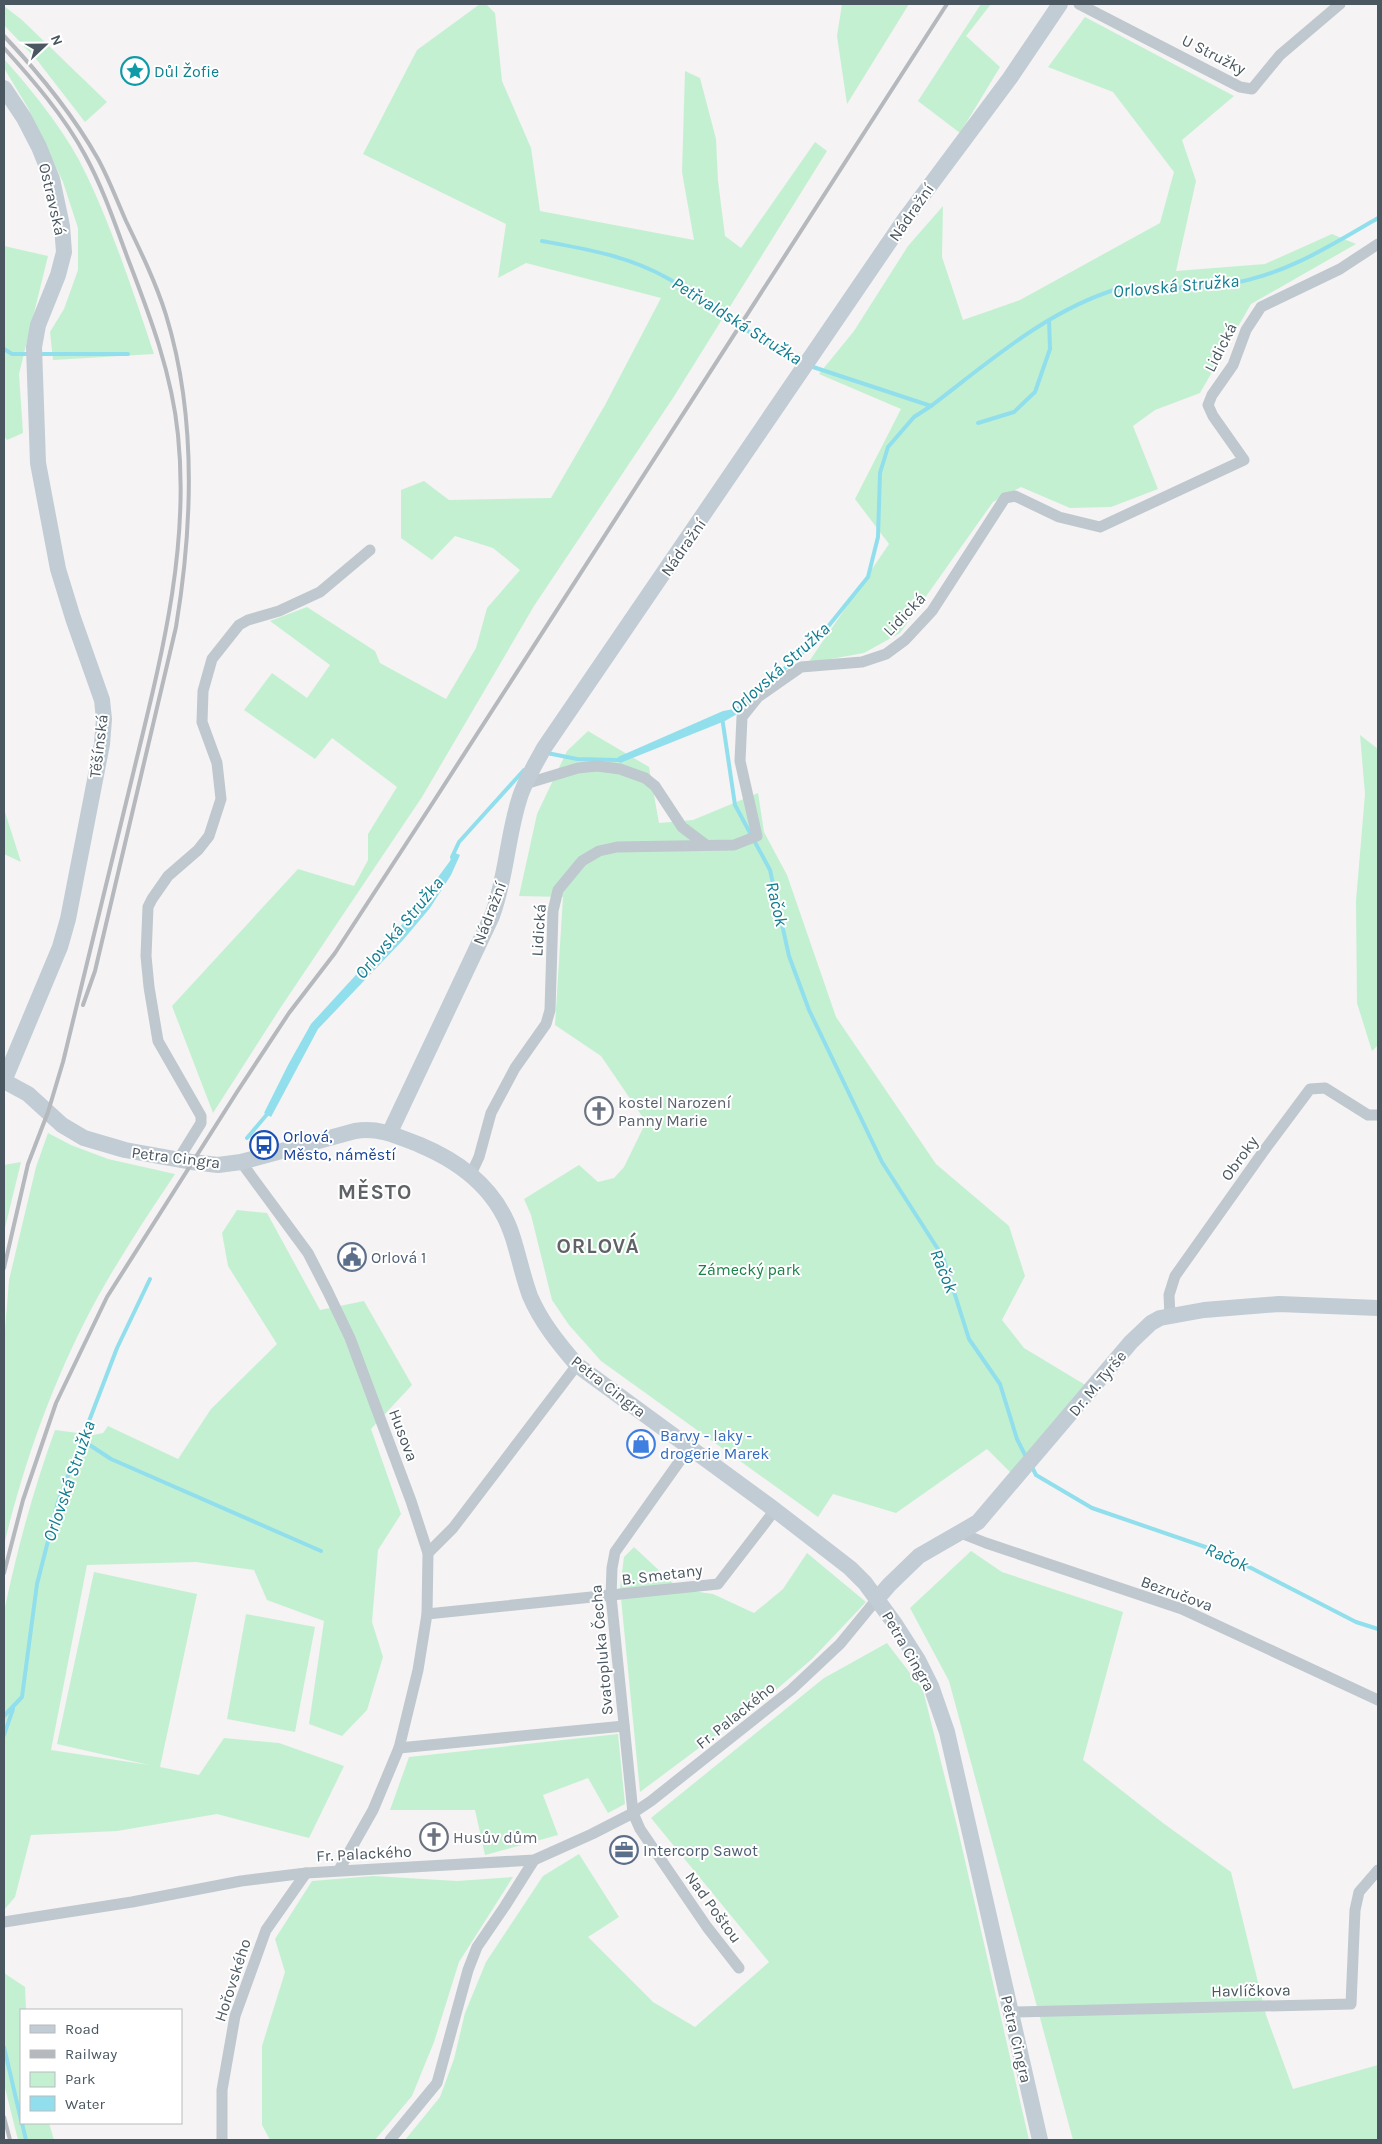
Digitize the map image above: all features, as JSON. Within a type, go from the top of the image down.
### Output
[{"type":"street","name":"Nádražní","points":[[390,1132],[498,901],[518,801],[544,748],[726,484],[900,226],[1010,78],[1060,4]]},
{"type":"street","name":"U Stružky","points":[[1079,4],[1240,87],[1252,89],[1280,55],[1340,4]]},
{"type":"street","name":"Ostravská","points":[[4,88],[24,118],[39,147],[52,179],[62,226],[64,252],[58,275],[38,325],[34,347]]},
{"type":"street","name":"Lidická","points":[[471,1174],[479,1157],[491,1113],[515,1068],[546,1024],[550,1010],[553,912],[558,890],[582,861],[599,850],[617,847],[734,845],[757,836],[740,761],[742,717],[758,697],[800,667],[862,662],[886,654],[905,640],[932,611],[1005,498],[1014,496],[1059,517],[1100,527],[1244,460],[1213,416],[1208,405],[1212,395],[1233,365],[1246,330],[1262,307],[1340,269],[1378,244]]},
{"type":"street","name":"Těšínská","points":[[4,1081],[57,955],[65,928],[102,744],[104,719],[102,700],[58,569],[48,523],[38,463],[33,369],[34,347]]},
{"type":"street","points":[[178,1160],[201,1123],[201,1116],[158,1041],[148,987],[146,956],[148,907],[157,890],[168,876],[198,850],[209,836],[221,799],[217,763],[202,722],[201,708],[203,690],[212,659],[240,625],[248,620],[279,611],[320,592],[370,550]]},
{"type":"street","points":[[525,784],[578,768],[597,766],[620,769],[645,778],[655,786],[682,827],[706,845]]},
{"type":"street","name":"Petra Cingra","points":[[4,1081],[28,1094],[62,1124],[84,1138],[124,1150],[218,1166],[241,1162],[354,1131],[373,1129],[390,1132],[436,1152],[471,1174],[483,1185],[500,1208],[513,1236],[530,1297],[557,1341],[577,1365],[850,1568],[877,1599],[918,1660],[940,1708],[1040,2140]]},
{"type":"street","name":"Obroky","points":[[1170,1316],[1169,1296],[1175,1276],[1310,1089],[1325,1088],[1368,1115],[1378,1115]]},
{"type":"street","name":"Husova","points":[[241,1162],[308,1253],[328,1292],[350,1338],[412,1501],[428,1553],[427,1614],[418,1670],[399,1748],[373,1810],[338,1870]]},
{"type":"street","name":"Dr. M. Tyrše","points":[[877,1599],[888,1585],[919,1556],[978,1522],[1140,1332],[1160,1318],[1279,1304],[1378,1308]]},
{"type":"street","points":[[428,1553],[453,1528],[577,1365]]},
{"type":"street","name":"Svatopluka Čecha","points":[[634,1813],[611,1596],[612,1568],[615,1552],[689,1448]]},
{"type":"street","name":"B. Smetany","points":[[427,1614],[718,1584],[774,1510]]},
{"type":"street","name":"Bezručova","points":[[958,1532],[986,1544],[1182,1609],[1378,1700]]},
{"type":"street","name":"Fr. Palackého","points":[[4,1922],[132,1902],[241,1882],[306,1873],[534,1860],[634,1813],[668,1789],[791,1690],[840,1644],[877,1599]]},
{"type":"street","points":[[399,1748],[624,1726]]},
{"type":"street","name":"Nad Poštou","points":[[634,1813],[646,1838],[707,1927],[739,1968]]},
{"type":"street","points":[[390,2140],[437,2083],[468,1970],[477,1947],[534,1860]]},
{"type":"street","name":"Havlíčkova","points":[[1011,2012],[1351,2004],[1355,1910],[1359,1892],[1378,1870]]},
{"type":"street","name":"Hořovského","points":[[222,2140],[222,2090],[235,2016],[266,1930],[306,1873]]},
{"type":"green space","points":[[480,4],[486,4],[495,13],[502,81],[531,148],[540,211],[694,240],[682,172],[685,71],[700,78],[716,139],[718,181],[725,236],[741,248],[815,142],[827,151],[673,398],[534,606],[422,797],[281,1007],[213,1113],[172,1006],[298,869],[354,886],[368,860],[368,834],[397,787],[332,738],[315,759],[244,710],[272,673],[307,698],[330,665],[270,621],[307,607],[375,651],[380,663],[446,699],[476,648],[487,608],[520,570],[493,548],[455,536],[432,560],[401,538],[401,490],[424,481],[449,500],[551,498],[605,405],[661,298],[526,263],[498,278],[506,224],[363,154],[417,50]]},
{"type":"green space","points":[[842,4],[909,4],[847,104],[837,36]]},
{"type":"green space","points":[[981,4],[991,4],[966,36],[1000,67],[960,133],[918,101]]},
{"type":"green space","points":[[4,6],[22,20],[107,102],[85,122],[37,60],[4,25]]},
{"type":"green space","points":[[1085,17],[1234,96],[1182,140],[1196,181],[1176,271],[1265,264],[1332,234],[1356,244],[1251,304],[1200,393],[1155,410],[1133,426],[1158,489],[1111,507],[1070,508],[1021,487],[993,502],[900,633],[864,653],[808,663],[889,544],[855,499],[901,409],[819,374],[854,331],[908,246],[943,206],[942,257],[963,320],[1020,300],[1160,223],[1174,172],[1113,92],[1048,67]]},
{"type":"green space","points":[[4,59],[44,107],[79,160],[110,230],[154,354],[53,360],[50,332],[64,309],[78,270],[78,228],[63,182],[28,108],[4,68]]},
{"type":"green space","points":[[4,246],[48,256],[19,374],[23,433],[7,440],[4,436]]},
{"type":"green space","name":"Zámecký park","points":[[588,731],[649,767],[659,823],[693,820],[758,793],[764,832],[787,875],[836,1017],[936,1164],[1009,1226],[1025,1276],[1002,1320],[1024,1348],[1087,1386],[1011,1473],[987,1449],[896,1513],[833,1494],[818,1517],[601,1361],[569,1325],[552,1300],[531,1215],[524,1199],[579,1165],[598,1182],[614,1178],[624,1167],[646,1122],[601,1056],[555,1025],[563,897],[519,896],[537,814],[567,751]]},
{"type":"green space","points":[[1360,735],[1378,749],[1378,1045],[1372,1051],[1357,1003],[1356,901],[1365,794]]},
{"type":"green space","points":[[5,812],[21,862],[4,854]]},
{"type":"green space","points":[[48,1133],[71,1145],[108,1159],[175,1174],[109,1278],[69,1353],[32,1448],[4,1545],[4,1343],[9,1280],[36,1167]]},
{"type":"green space","points":[[21,1162],[4,1232],[4,1165]]},
{"type":"green space","points":[[237,1210],[267,1213],[320,1310],[364,1301],[412,1385],[371,1429],[401,1514],[378,1550],[372,1622],[383,1657],[367,1710],[342,1736],[309,1724],[324,1621],[267,1600],[254,1570],[196,1562],[87,1565],[51,1750],[149,1765],[57,1744],[94,1572],[197,1594],[160,1767],[199,1775],[224,1738],[279,1743],[344,1766],[309,1838],[217,1814],[117,1831],[31,1835],[15,1897],[4,1910],[4,1612],[26,1520],[47,1453],[55,1430],[93,1435],[103,1433],[108,1426],[178,1459],[211,1409],[277,1344],[228,1266],[222,1233]]},
{"type":"green space","points":[[634,1547],[679,1589],[713,1594],[754,1613],[783,1589],[807,1553],[866,1602],[812,1659],[770,1695],[640,1792],[620,1588],[624,1557]]},
{"type":"green space","points":[[971,1551],[1002,1572],[1123,1612],[1083,1760],[1163,1823],[1231,1872],[1266,2015],[1293,2089],[1378,2065],[1378,2140],[1073,2140],[949,1681],[910,1608]]},
{"type":"green space","points":[[246,1614],[315,1627],[295,1732],[227,1719]]},
{"type":"green space","points":[[887,1643],[923,1690],[958,1830],[1029,2140],[405,2140],[440,2097],[454,2059],[465,2013],[486,1962],[543,1876],[579,1854],[619,1917],[588,1937],[653,2002],[695,2027],[769,1962],[651,1818],[824,1678]]},
{"type":"green space","points":[[618,1734],[625,1804],[608,1813],[588,1778],[543,1795],[558,1835],[485,1855],[475,1810],[390,1810],[409,1757]]},
{"type":"green space","points":[[373,1876],[457,1881],[513,1877],[459,1962],[434,2042],[412,2096],[375,2140],[270,2140],[262,2125],[262,2046],[285,1972],[275,1939],[312,1881]]},
{"type":"green space","points":[[4,1973],[25,1987],[26,2009],[20,2009],[20,2124],[49,2124],[54,2140],[18,2140],[4,2084]]},
{"type":"water","points":[[734,709],[737,714],[725,721],[620,763],[618,760],[618,757],[723,711]]},
{"type":"water","points":[[453,852],[460,855],[451,875],[430,908],[403,940],[318,1029],[271,1117],[264,1113],[311,1024],[408,918],[450,861]]},
{"type":"waterway","name":"Orlovská Stružka","points":[[765,686],[818,639],[868,577],[878,537],[880,473],[888,447],[914,417],[1019,339],[1066,310],[1091,299],[1117,289],[1201,287],[1248,280],[1288,267],[1343,239],[1378,218]]},
{"type":"waterway","name":"Petřvaldská Stružka","points":[[542,241],[607,254],[654,271],[685,289],[767,344],[801,363]]},
{"type":"waterway","points":[[978,423],[1014,412],[1035,392],[1050,349],[1049,320]]},
{"type":"waterway","name":"Petřvaldská Stružka","points":[[4,349],[12,354],[30,354]]},
{"type":"waterway","name":"Petřvaldská Stružka","points":[[39,354],[128,354]]},
{"type":"waterway","name":"Petřvaldská Stružka","points":[[810,366],[931,406]]},
{"type":"waterway","name":"Orlovská Stružka","points":[[732,713],[750,699]]},
{"type":"waterway","name":"Račok","points":[[722,717],[735,805],[770,870],[789,956],[809,1010],[882,1162],[943,1257],[969,1339],[1000,1384],[1017,1439],[1026,1457]]},
{"type":"waterway","name":"Orlovská Stružka","points":[[547,753],[577,759],[618,760],[622,758]]},
{"type":"waterway","name":"Orlovská Stružka","points":[[452,857],[459,842],[524,770]]},
{"type":"waterway","name":"Orlovská Stružka","points":[[247,1138],[269,1112]]},
{"type":"waterway","name":"Orlovská Stružka","points":[[4,1716],[22,1697],[37,1584],[58,1502],[117,1348],[150,1279]]},
{"type":"waterway","points":[[82,1440],[111,1459],[321,1551]]},
{"type":"waterway","name":"Račok","points":[[1031,1465],[1036,1475],[1092,1508],[1220,1552],[1356,1622],[1378,1629]]},
{"type":"waterway","points":[[4,1735],[13,1709]]},
{"type":"waterway","points":[[4,2047],[20,2116]]},
{"type":"waterway","points":[[22,2124],[26,2140]]},
{"type":"railway","points":[[4,1573],[23,1500],[56,1403],[107,1297],[289,1013],[335,953],[432,804],[947,4]]},
{"type":"railway","points":[[4,36],[43,79],[66,110],[88,142],[106,174],[158,291],[166,315],[176,353],[187,431],[189,470],[186,549],[176,627],[95,971],[83,1005]]},
{"type":"railway","points":[[4,48],[68,126],[85,155],[103,193],[159,346],[175,412],[181,478],[176,564],[170,606],[153,690],[63,1062],[48,1112],[28,1164],[4,1268]]},
{"type":"railway","points":[[4,2117],[10,2140]]},
{"type":"place","name":"Důl Žofie","points":[[135,71]]},
{"type":"place","name":"kostel Narození Panny Marie","points":[[599,1111]]},
{"type":"place","name":"Orlová, Město, náměstí","points":[[264,1145]]},
{"type":"place","name":"Orlová 1","points":[[352,1257]]},
{"type":"place","name":"Barvy - laky - drogerie Marek","points":[[641,1444]]},
{"type":"place","name":"Husův dům","points":[[434,1837]]},
{"type":"place","name":"Intercorp Sawot","points":[[624,1850]]},
{"type":"district","name":"MĚSTO","points":[[375,1192]]},
{"type":"district","name":"ORLOVÁ","points":[[598,1246]]}]
